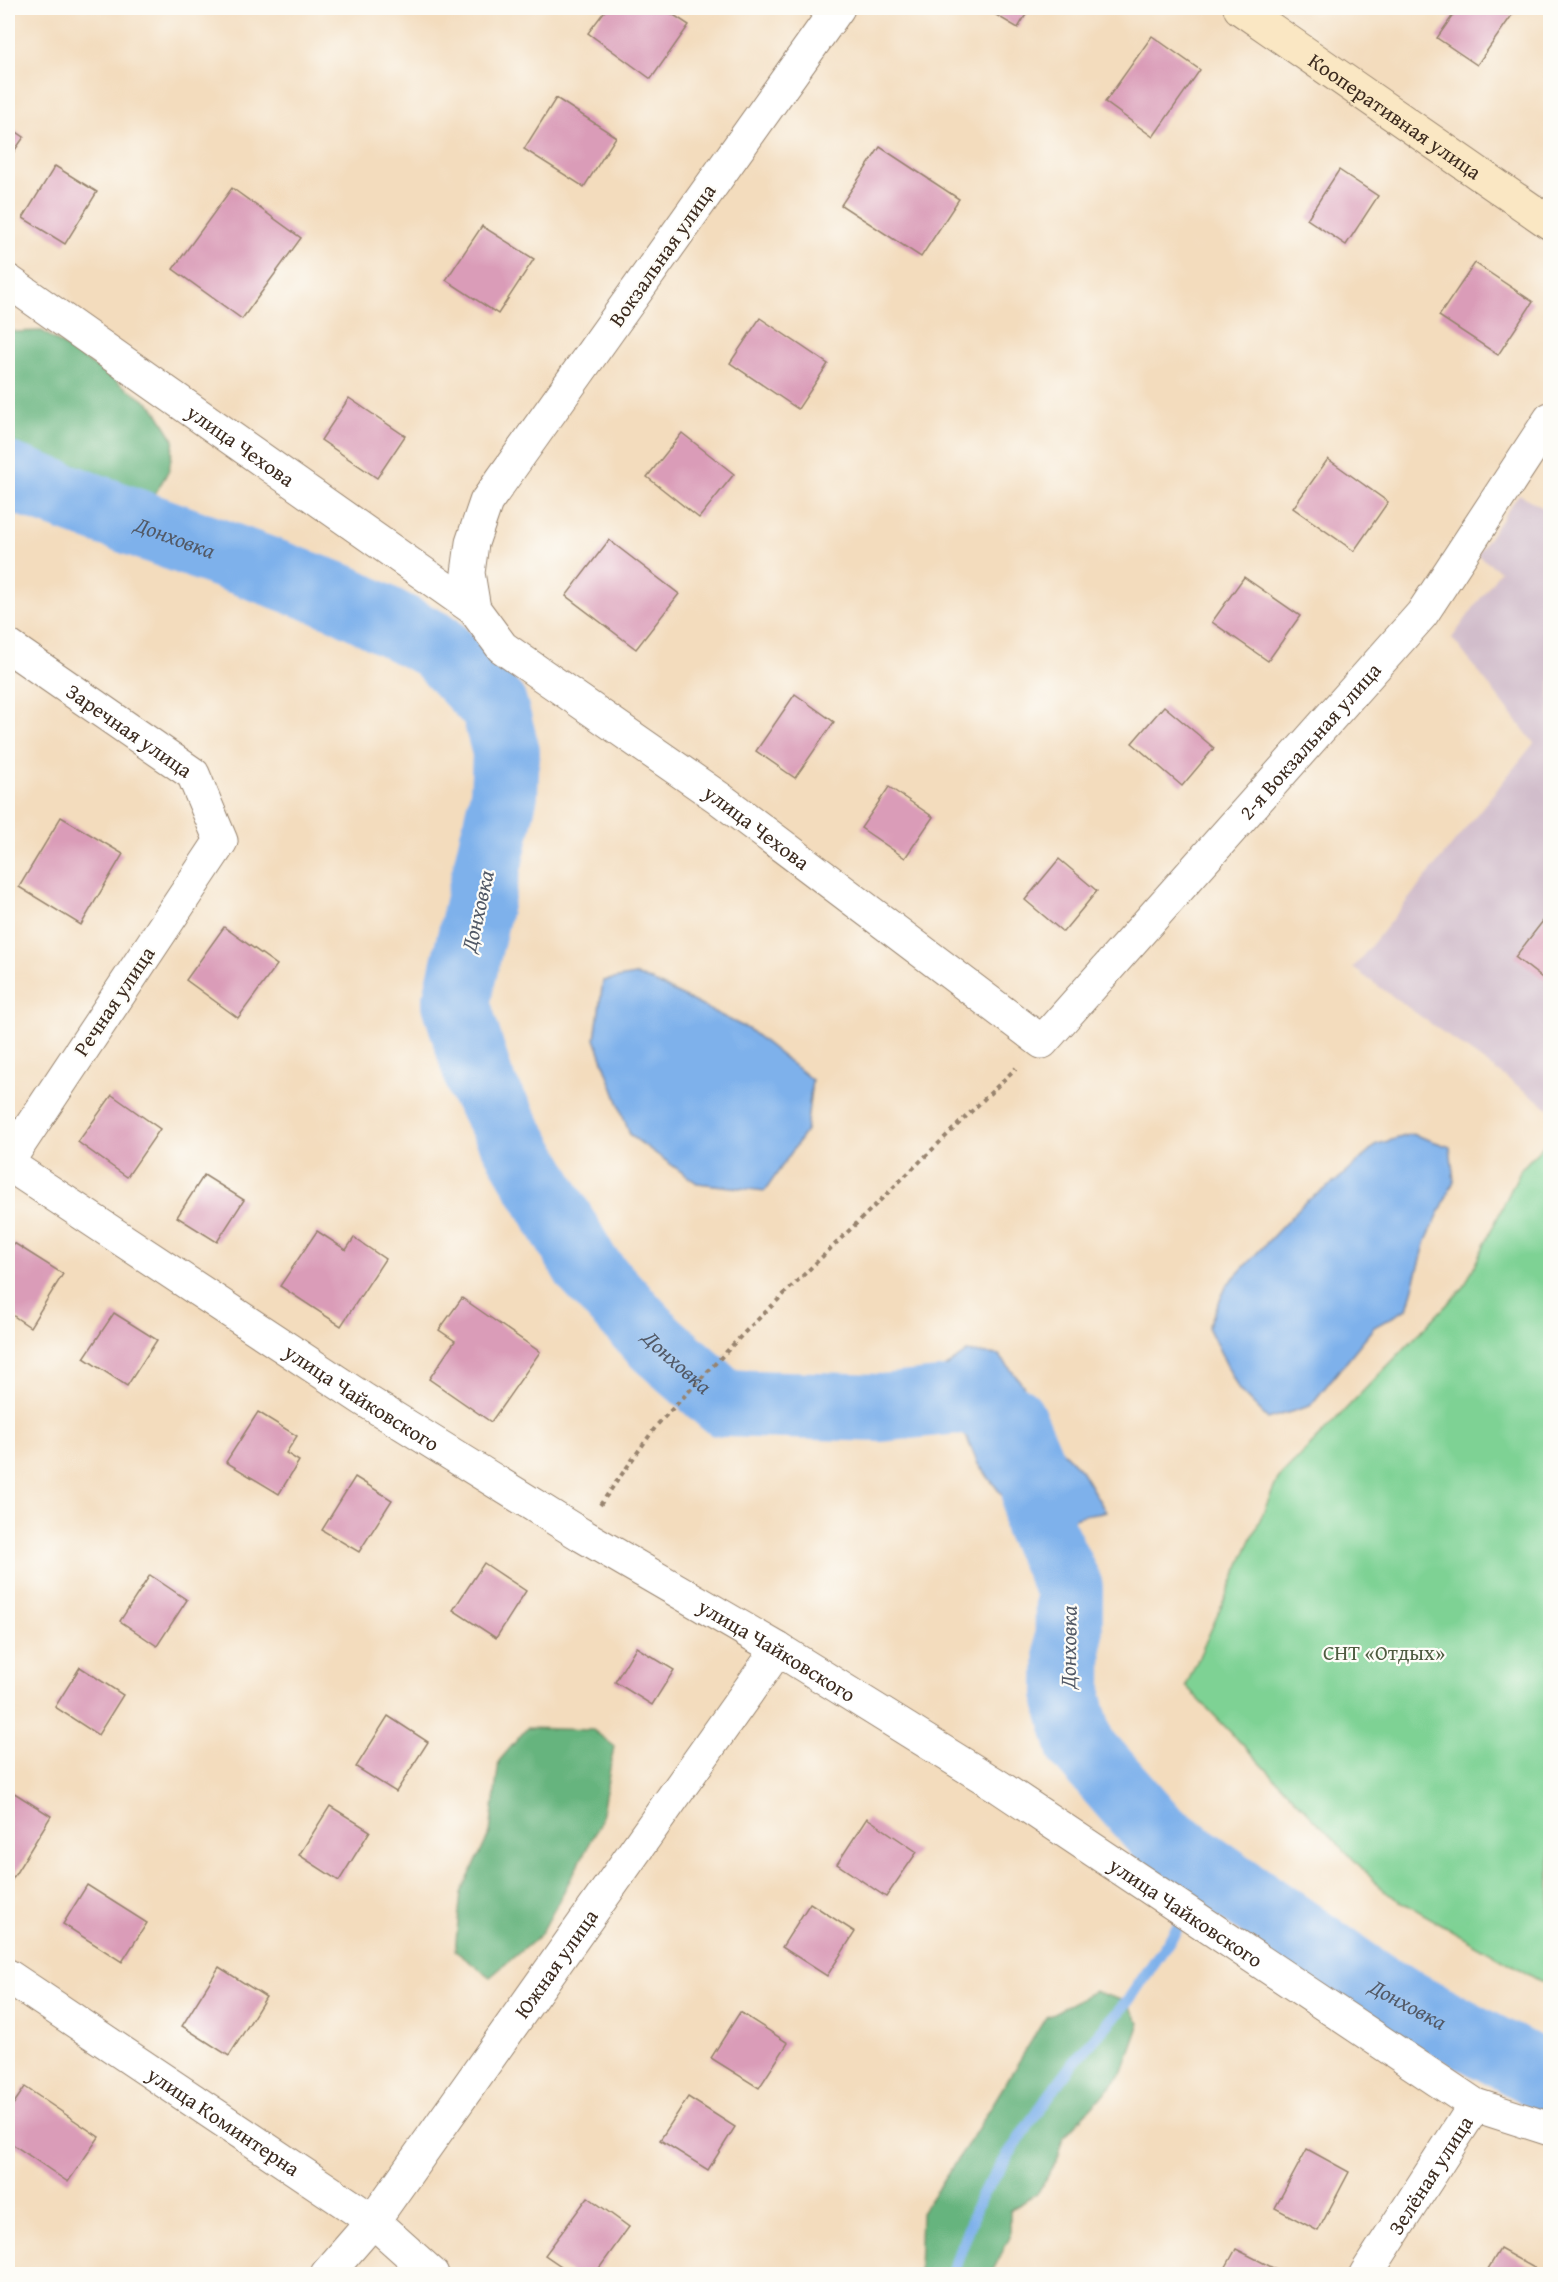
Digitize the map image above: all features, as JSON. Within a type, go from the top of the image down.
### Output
[{"type":"street","name":"Вокзальная улица","points":[[486,502],[838,8]]},
{"type":"street","name":"Кооперативная улица","points":[[1240,8],[1551,222]]},
{"type":"street","name":"улица Чехова","points":[[8,282],[474,609],[502,647],[719,798],[1042,1042]]},
{"type":"street","name":"2-я Вокзальная улица","points":[[1042,1042],[1422,614],[1551,419]]},
{"type":"street","name":"улица Чехова","points":[[474,609],[468,573],[472,543],[486,502]]},
{"type":"street","name":"Заречная улица","points":[[8,646],[193,774],[221,841]]},
{"type":"street","name":"Речная улица","points":[[8,1163],[221,841]]},
{"type":"street","name":"улица Чайковского","points":[[8,1163],[363,1399],[580,1534],[778,1649],[998,1786],[1475,2105],[1551,2129]]},
{"type":"street","name":"Южная улица","points":[[327,2274],[373,2221],[778,1649]]},
{"type":"street","name":"улица Коминтерна","points":[[8,1976],[373,2221],[432,2274]]},
{"type":"street","name":"Зелёная улица","points":[[1366,2274],[1475,2105]]},
{"type":"path","points":[[580,1534],[657,1425],[745,1332],[1042,1042]]},
{"type":"shaded area","points":[[1519,494],[1545,509],[1550,502],[1550,1109],[1353,968],[1534,743],[1452,638],[1500,571],[1477,555]]},
{"type":"green space","points":[[8,328],[15,332],[42,331],[153,406],[174,440],[169,470],[152,499],[120,503],[8,454]]},
{"type":"green space","name":"СНТ «Отдых»","points":[[1550,1139],[1550,1982],[1540,1981],[1385,1892],[1186,1686],[1278,1479],[1464,1287],[1521,1169]]},
{"type":"green space","points":[[527,1728],[593,1730],[614,1746],[600,1824],[541,1934],[490,1977],[455,1951],[461,1893],[490,1833],[499,1761]]},
{"type":"green space","points":[[1094,1991],[1127,2002],[1140,2023],[1122,2074],[1063,2138],[1056,2162],[1037,2194],[1010,2210],[1010,2237],[991,2274],[923,2274],[919,2272],[921,2213],[972,2138],[1046,2017]]},
{"type":"water","points":[[635,975],[652,981],[748,1029],[812,1080],[806,1131],[765,1191],[697,1183],[630,1135],[595,1039],[603,981]]},
{"type":"water","points":[[1412,1134],[1450,1147],[1454,1181],[1426,1241],[1407,1309],[1374,1327],[1310,1406],[1268,1419],[1239,1390],[1208,1327],[1227,1285],[1305,1202],[1335,1182],[1378,1144]]},
{"type":"water","points":[[967,1352],[999,1355],[1023,1385],[1032,1410],[1049,1438],[1081,1470],[1106,1512],[1083,1515],[1070,1522],[1053,1555],[1032,1547],[1009,1504],[978,1464],[967,1438],[952,1424],[915,1413],[908,1405],[929,1379]]},
{"type":"building","points":[[607,8],[663,8],[689,25],[651,79],[588,33]]},
{"type":"building","points":[[984,8],[1030,8],[1018,28]]},
{"type":"building","points":[[1458,8],[1517,8],[1477,65],[1437,38]]},
{"type":"building","points":[[1152,36],[1200,70],[1153,137],[1105,102]]},
{"type":"building","points":[[556,98],[616,137],[584,187],[524,149]]},
{"type":"building","points":[[8,126],[24,137],[8,160]]},
{"type":"building","points":[[880,147],[959,199],[921,257],[841,205]]},
{"type":"building","points":[[55,166],[97,192],[65,244],[23,218]]},
{"type":"building","points":[[1339,170],[1378,196],[1346,245],[1307,219]]},
{"type":"building","points":[[232,188],[301,238],[242,319],[173,269]]},
{"type":"building","points":[[482,226],[534,259],[498,314],[446,280]]},
{"type":"building","points":[[1475,263],[1533,302],[1498,355],[1439,316]]},
{"type":"building","points":[[760,318],[828,364],[798,409],[730,363]]},
{"type":"building","points":[[349,398],[405,436],[377,478],[321,440]]},
{"type":"building","points":[[682,433],[734,474],[699,518],[647,477]]},
{"type":"building","points":[[1328,459],[1388,502],[1354,551],[1293,508]]},
{"type":"building","points":[[609,540],[679,594],[636,649],[566,596]]},
{"type":"building","points":[[1244,577],[1300,616],[1268,661],[1212,622]]},
{"type":"building","points":[[795,694],[834,722],[795,778],[756,751]]},
{"type":"building","points":[[1164,706],[1214,748],[1182,786],[1132,743]]},
{"type":"building","points":[[889,787],[933,817],[905,858],[861,828]]},
{"type":"building","points":[[61,817],[123,854],[81,925],[19,887]]},
{"type":"building","points":[[1059,859],[1097,891],[1063,932],[1025,900]]},
{"type":"building","points":[[1550,912],[1550,984],[1515,957]]},
{"type":"building","points":[[224,927],[277,965],[238,1018],[186,980]]},
{"type":"building","points":[[112,1095],[160,1129],[127,1177],[78,1142]]},
{"type":"building","points":[[204,1175],[244,1200],[217,1242],[177,1217]]},
{"type":"building","points":[[317,1231],[346,1250],[354,1238],[385,1259],[341,1326],[280,1286]]},
{"type":"building","points":[[14,1243],[63,1274],[30,1327],[8,1312],[8,1253]]},
{"type":"building","points":[[462,1298],[540,1352],[491,1422],[429,1379],[455,1341],[439,1330]]},
{"type":"building","points":[[114,1313],[157,1340],[127,1386],[84,1358]]},
{"type":"building","points":[[258,1412],[297,1436],[286,1453],[299,1461],[279,1494],[226,1462]]},
{"type":"building","points":[[355,1477],[392,1500],[359,1552],[322,1530]]},
{"type":"building","points":[[484,1563],[526,1591],[496,1638],[453,1610]]},
{"type":"building","points":[[150,1575],[187,1600],[157,1646],[120,1621]]},
{"type":"building","points":[[636,1647],[674,1670],[652,1705],[615,1682]]},
{"type":"building","points":[[80,1667],[123,1695],[98,1735],[55,1707]]},
{"type":"building","points":[[388,1716],[428,1742],[396,1792],[356,1767]]},
{"type":"building","points":[[8,1789],[51,1816],[8,1886]]},
{"type":"building","points":[[330,1806],[370,1831],[339,1881],[299,1855]]},
{"type":"building","points":[[867,1818],[917,1852],[886,1897],[837,1864]]},
{"type":"building","points":[[87,1885],[147,1923],[122,1962],[63,1924]]},
{"type":"building","points":[[810,1903],[855,1932],[827,1976],[782,1947]]},
{"type":"building","points":[[219,1967],[266,1997],[229,2056],[182,2026]]},
{"type":"building","points":[[740,2012],[788,2043],[759,2088],[711,2058]]},
{"type":"building","points":[[25,2087],[99,2137],[68,2182],[8,2141],[8,2112]]},
{"type":"building","points":[[688,2097],[735,2127],[708,2170],[660,2140]]},
{"type":"building","points":[[1307,2149],[1349,2172],[1318,2231],[1275,2208]]},
{"type":"building","points":[[588,2197],[629,2227],[595,2274],[573,2274],[545,2255]]},
{"type":"building","points":[[1236,2249],[1285,2274],[1222,2274]]},
{"type":"building","points":[[1500,2249],[1545,2274],[1485,2274]]},
{"type":"waterway","name":"Донховка","points":[[8,476],[342,598],[436,646],[494,707],[506,752],[504,794],[456,1003],[481,1084],[587,1268],[655,1342],[724,1403],[881,1408],[958,1400],[988,1406],[1012,1419],[1035,1473],[1037,1522],[1069,1588],[1068,1700],[1081,1746],[1157,1833],[1375,1986],[1550,2080]]},
{"type":"waterway","points":[[952,2274],[980,2198],[1031,2121],[1074,2062],[1127,2002],[1188,1913],[1193,1885],[1157,1833]]}]
